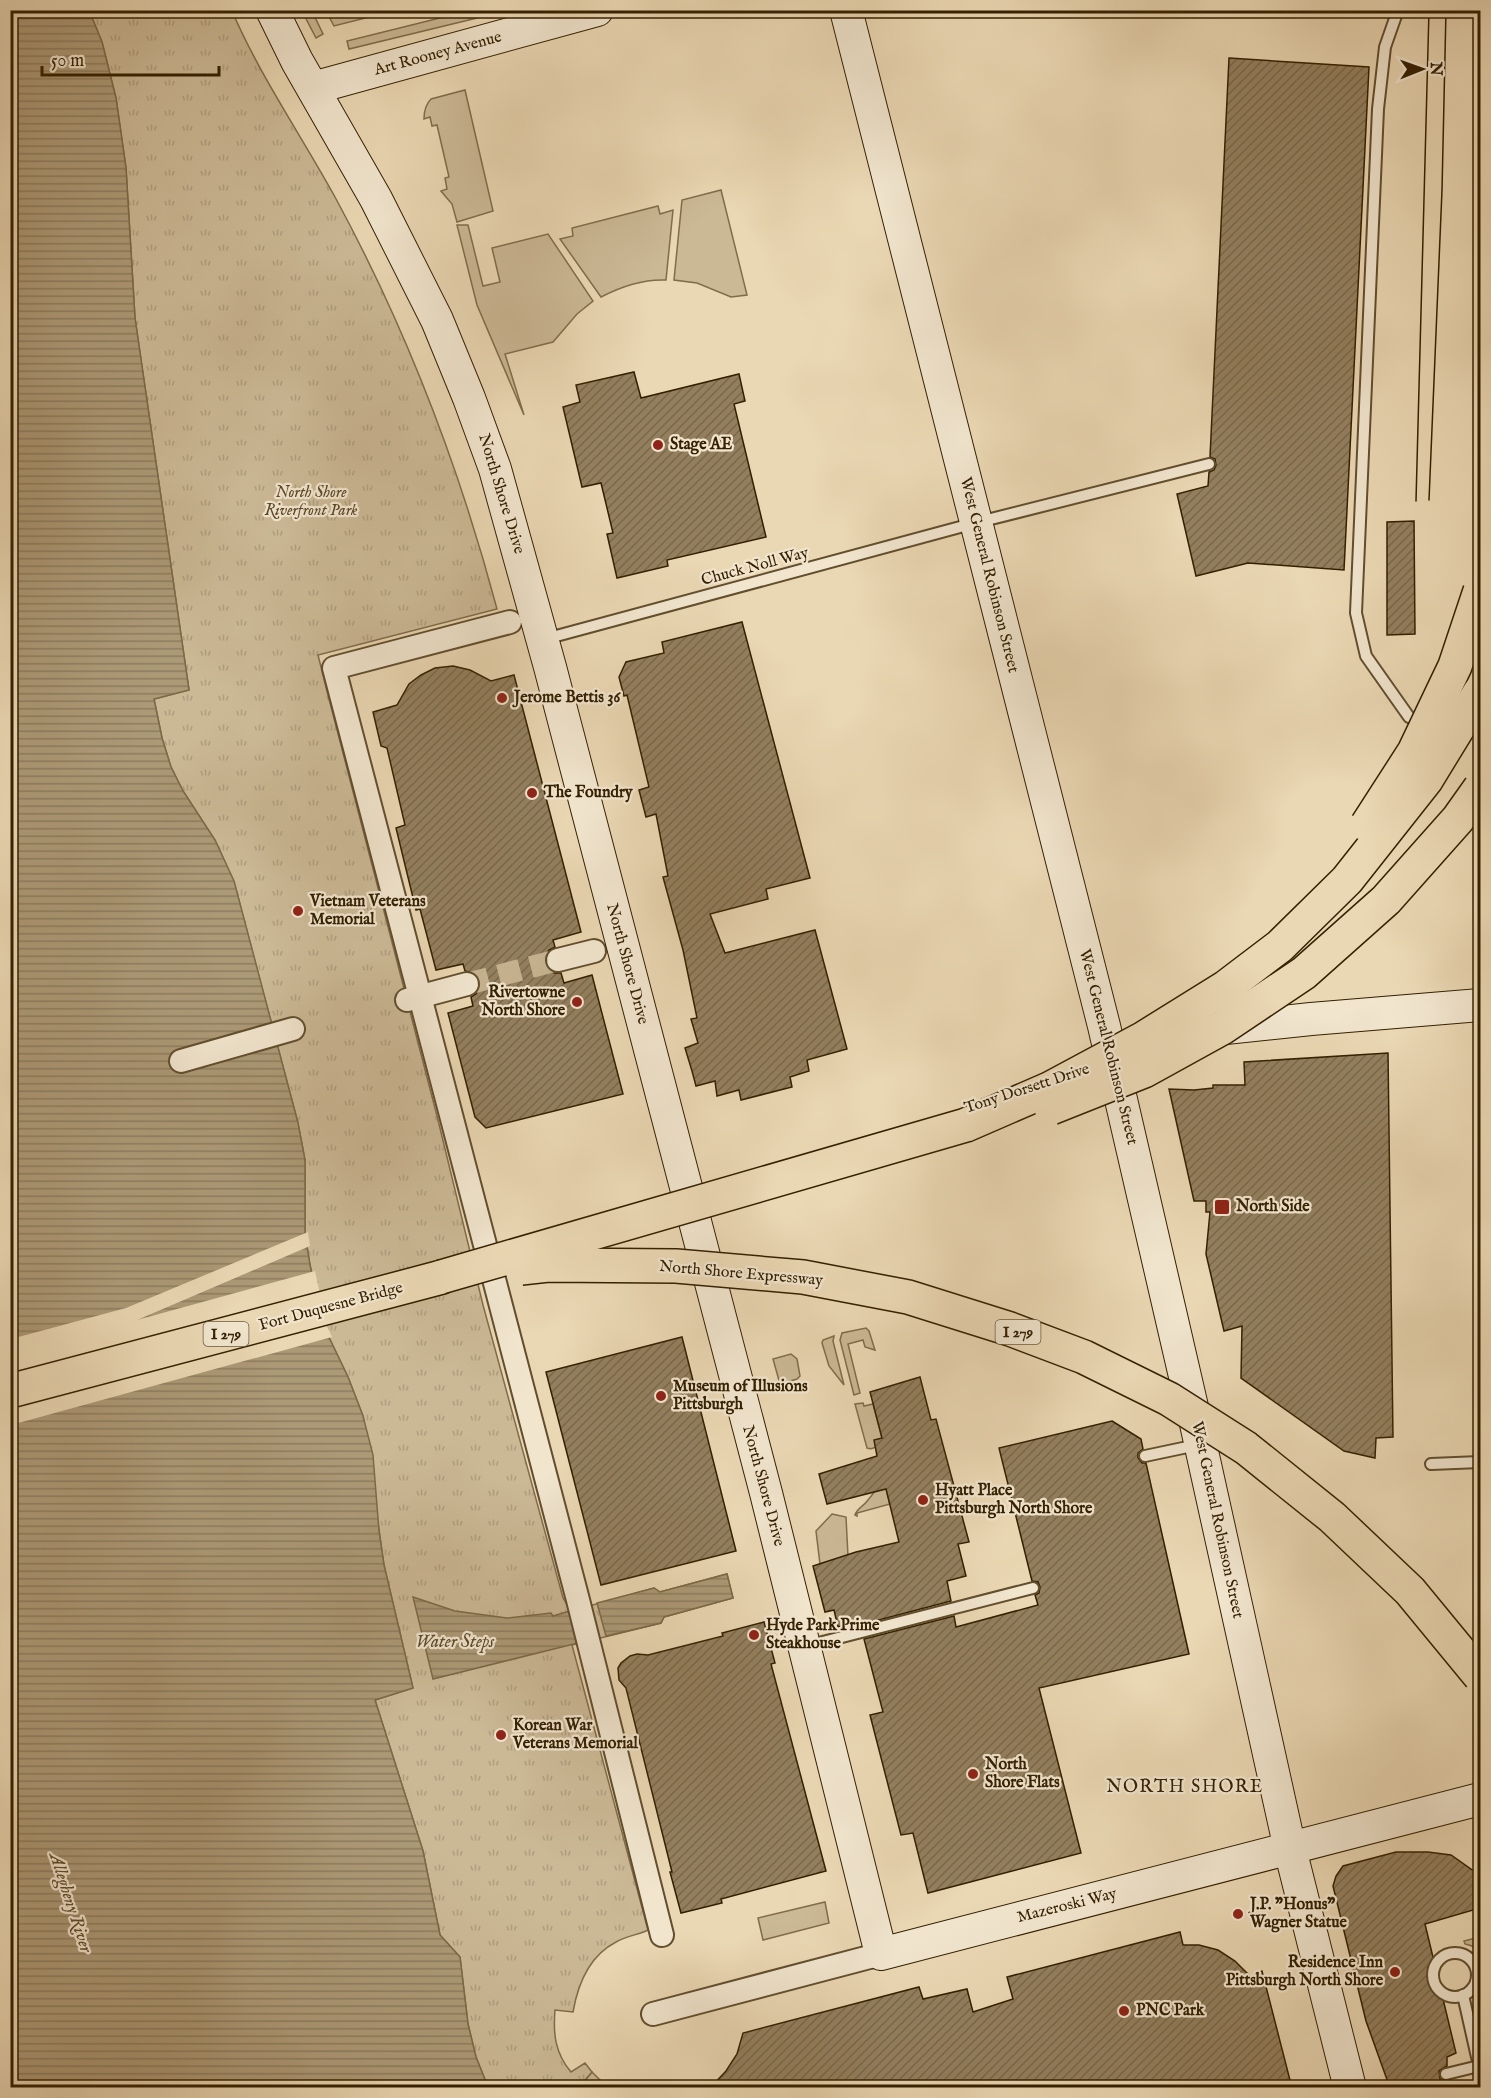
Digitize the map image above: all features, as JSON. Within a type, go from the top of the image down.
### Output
[{"type":"highway","points":[[802,1176],[1036,1089],[1137,1031],[1220,975],[1295,908],[1357,840],[1414,752],[1455,666],[1480,591]]},
{"type":"highway","points":[[1049,1089],[1134,1037],[1210,984],[1273,931],[1353,842],[1419,754],[1480,646]]},
{"type":"highway","points":[[442,1277],[966,1125],[1049,1089],[1144,1038],[1226,987],[1280,946],[1347,880],[1426,780],[1480,692]]},
{"type":"highway","points":[[442,1277],[584,1240],[802,1176],[958,1136],[1039,1112],[1144,1071],[1222,1028],[1305,973],[1386,900],[1458,819],[1480,788]]},
{"type":"highway","name":"North Shore Expressway","points":[[442,1277],[548,1265],[676,1266],[803,1276],[908,1297],[1010,1329],[1084,1357],[1169,1399],[1246,1448],[1332,1517],[1410,1591],[1480,1676]]},
{"type":"highway","name":"North Shore Expressway","points":[[442,1277],[538,1267],[655,1267],[782,1275],[888,1294],[996,1326],[1056,1349],[1145,1388],[1246,1452],[1333,1520],[1424,1600],[1480,1665]]},
{"type":"highway","name":"Fort Duquesne Bridge","points":[[10,1391],[442,1277]]},
{"type":"street","name":"North Shore Drive","points":[[272,10],[297,61],[380,208],[432,310],[495,469],[542,639],[766,1493],[882,1954]]},
{"type":"street","name":"Art Rooney Avenue","points":[[313,88],[597,10]]},
{"type":"street","name":"West General Robinson Street","points":[[846,10],[1112,1061],[1290,1850],[1350,2088]]},
{"type":"street","points":[[510,622],[334,668],[413,998],[580,1606],[662,1935]]},
{"type":"street","points":[[558,960],[594,951]]},
{"type":"street","points":[[413,998],[467,984]]},
{"type":"street","name":"Tony Dorsett Drive","points":[[688,1201],[1112,1061],[1223,1027],[1480,1005]]},
{"type":"street","points":[[181,1061],[293,1029]]},
{"type":"street","name":"Mazeroski Way","points":[[653,2014],[1480,1799]]},
{"type":"lane","points":[[1398,10],[1385,47],[1378,109],[1356,613],[1366,656],[1408,717]]},
{"type":"lane","name":"Chuck Noll Way","points":[[542,639],[975,523],[1209,464]]},
{"type":"lane","points":[[1145,1456],[1200,1444]]},
{"type":"lane","points":[[1431,1464],[1480,1462]]},
{"type":"lane","points":[[804,1647],[1033,1588]]},
{"type":"lane","points":[[1457,1952],[1475,1964],[1477,1972],[1474,1986],[1463,1995],[1448,1996],[1436,1988],[1432,1974],[1437,1960],[1443,1955],[1457,1952]]},
{"type":"lane","points":[[1446,2074],[1479,2066],[1463,1995]]},
{"type":"green space","points":[[472,10],[506,11],[349,49],[347,41]]},
{"type":"green space","name":"North Shore Riverfront Park","points":[[89,11],[232,11],[255,59],[361,246],[428,398],[466,503],[497,609],[318,655],[437,1116],[483,1305],[563,1598],[571,1611],[654,1588],[660,1592],[727,1574],[733,1598],[664,1617],[661,1623],[572,1645],[648,1930],[620,1940],[599,1955],[586,1971],[573,2012],[555,2010],[556,2043],[561,2058],[571,2072],[585,2063],[592,2072],[579,2087],[488,2087],[476,2057],[468,2024],[460,1957],[440,1935],[423,1851],[375,1700],[413,1688],[384,1565],[363,1416],[348,1377],[324,1327],[305,1234],[305,1160],[298,1123],[234,882],[215,840],[183,791],[171,767],[154,699],[189,690],[135,318],[126,168],[116,98],[102,42]]},
{"type":"green space","points":[[302,11],[312,11],[323,34],[316,38]]},
{"type":"green space","points":[[326,11],[393,11],[334,26]]},
{"type":"green space","points":[[465,90],[493,211],[457,222],[452,204],[441,191],[447,189],[445,178],[449,177],[437,125],[432,126],[430,117],[424,119],[424,116],[431,99]]},
{"type":"green space","points":[[721,190],[747,295],[731,297],[697,283],[674,280],[682,200]]},
{"type":"green space","points":[[658,206],[660,214],[673,210],[666,280],[632,284],[601,297],[560,239],[573,236],[572,228]]},
{"type":"green space","points":[[457,225],[468,225],[483,286],[500,282],[492,248],[548,234],[593,301],[577,314],[553,342],[505,354],[524,415],[477,305]]},
{"type":"green space","points":[[866,1328],[875,1350],[865,1347],[863,1340],[848,1344],[860,1393],[854,1395],[840,1340],[842,1333]]},
{"type":"green space","points":[[834,1336],[833,1341],[844,1385],[829,1366],[822,1343],[823,1340]]},
{"type":"green space","points":[[791,1354],[797,1359],[800,1376],[780,1384],[773,1359]]},
{"type":"green space","points":[[863,1403],[864,1406],[873,1404],[882,1438],[872,1449],[867,1448],[855,1404]]},
{"type":"green space","points":[[884,1480],[890,1504],[855,1515],[857,1511]]},
{"type":"green space","points":[[832,1514],[846,1517],[848,1556],[820,1564],[816,1531]]},
{"type":"green space","points":[[825,1902],[829,1923],[763,1940],[758,1918]]},
{"type":"green space","points":[[1480,1937],[1480,1954],[1464,1941]]},
{"type":"green space","points":[[592,2072],[604,2084],[601,2087],[579,2088]]},
{"type":"water","name":"Allegheny River","points":[[89,10],[102,42],[116,98],[126,168],[135,318],[189,690],[154,699],[171,767],[183,791],[215,840],[234,881],[298,1123],[305,1160],[305,1234],[310,1265],[324,1327],[348,1377],[363,1416],[373,1455],[384,1565],[413,1688],[375,1700],[423,1851],[440,1935],[460,1957],[468,2024],[476,2057],[488,2087],[11,2088],[10,11]]},
{"type":"water","points":[[727,1574],[733,1598],[664,1617],[661,1623],[606,1636],[597,1603],[654,1588],[660,1592]]},
{"type":"water","name":"Water Steps","points":[[413,1597],[455,1611],[507,1618],[551,1613],[553,1616],[570,1611],[578,1643],[433,1679]]},
{"type":"pier","points":[[308,1232],[310,1246],[137,1320],[315,1271],[327,1326],[332,1337],[11,1425],[11,1339],[126,1308]]},
{"type":"building","points":[[1229,58],[1369,67],[1344,570],[1248,563],[1196,576],[1177,494],[1208,486],[1209,472],[1214,470],[1216,465],[1215,459],[1210,457]]},
{"type":"building","name":"Stage AE","points":[[634,372],[641,398],[739,374],[745,401],[734,404],[766,537],[667,560],[668,566],[617,578],[607,534],[613,533],[601,483],[582,487],[563,407],[580,402],[576,385]]},
{"type":"building","points":[[1414,521],[1415,634],[1387,635],[1387,522]]},
{"type":"building","points":[[742,622],[810,878],[766,889],[768,899],[710,914],[725,953],[815,930],[847,1049],[807,1060],[809,1071],[790,1077],[792,1087],[741,1100],[739,1090],[717,1096],[715,1081],[696,1086],[685,1048],[698,1043],[691,1019],[697,1018],[683,950],[663,877],[668,876],[656,814],[646,817],[639,790],[649,787],[627,695],[624,696],[619,677],[626,662],[664,653],[662,642]]},
{"type":"building","points":[[453,666],[470,670],[491,681],[514,675],[581,932],[553,940],[555,947],[545,956],[545,964],[554,973],[561,973],[564,983],[592,975],[623,1094],[486,1128],[475,1117],[448,1013],[473,1006],[471,997],[480,988],[480,980],[476,974],[465,971],[463,964],[436,970],[420,909],[416,910],[396,828],[405,825],[387,748],[381,746],[373,712],[397,705],[409,684],[421,675],[435,668]]},
{"type":"building","points":[[1388,1053],[1393,1437],[1376,1438],[1375,1458],[1344,1451],[1241,1378],[1242,1326],[1224,1331],[1206,1254],[1210,1212],[1206,1212],[1206,1201],[1194,1201],[1169,1089],[1194,1090],[1213,1088],[1213,1085],[1245,1085],[1244,1062]]},
{"type":"building","points":[[682,1337],[736,1551],[601,1585],[546,1372]]},
{"type":"building","name":"Hyatt Place Pittsburgh North Shore","points":[[920,1377],[931,1420],[936,1419],[969,1542],[958,1544],[966,1576],[947,1581],[951,1601],[860,1625],[859,1621],[838,1627],[834,1610],[825,1612],[813,1566],[856,1552],[899,1542],[886,1489],[827,1504],[819,1474],[877,1456],[874,1440],[882,1438],[870,1392]]},
{"type":"building","points":[[1112,1421],[1141,1439],[1143,1449],[1138,1453],[1138,1458],[1142,1463],[1146,1463],[1189,1654],[1039,1688],[1081,1853],[928,1893],[913,1833],[901,1835],[870,1715],[883,1712],[864,1639],[954,1616],[956,1627],[1038,1605],[1035,1595],[1039,1593],[1040,1587],[1038,1582],[1032,1581],[999,1448]]},
{"type":"building","points":[[764,1622],[775,1663],[771,1664],[826,1871],[721,1899],[722,1903],[681,1913],[626,1688],[619,1680],[618,1668],[630,1656],[648,1655],[723,1636],[722,1633]]},
{"type":"building","name":"Residence Inn Pittsburgh North Shore","points":[[1396,1852],[1451,1855],[1475,1872],[1480,1908],[1425,1924],[1456,2053],[1447,2057],[1447,2066],[1439,2071],[1440,2079],[1445,2081],[1445,2088],[1390,2088],[1366,2021],[1333,1886],[1343,1866]]},
{"type":"building","name":"PNC Park","points":[[1180,1932],[1183,1945],[1199,1945],[1218,1950],[1235,1961],[1251,1977],[1262,1971],[1292,2088],[710,2088],[726,2071],[737,2054],[743,2033],[919,1987],[923,1999],[967,1989],[973,2012],[1013,1999],[1007,1977]]},
{"type":"tunnel","points":[[467,984],[558,960]]},
{"type":"tram line","points":[[1416,501],[1429,10]]},
{"type":"tram line","points":[[1429,500],[1442,190],[1446,10]]},
{"type":"place","name":"Stage AE","points":[[658,445]]},
{"type":"place","name":"Jerome Bettis 36","points":[[502,698]]},
{"type":"place","name":"The Foundry","points":[[532,793]]},
{"type":"place","name":"Vietnam Veterans Memorial","points":[[298,911]]},
{"type":"place","name":"Rivertowne North Shore","points":[[577,1002]]},
{"type":"place","name":"North Side","points":[[1222,1207]]},
{"type":"place","name":"Museum of Illusions Pittsburgh","points":[[661,1396]]},
{"type":"place","name":"Hyatt Place Pittsburgh North Shore","points":[[923,1500]]},
{"type":"place","name":"Hyde Park Prime Steakhouse","points":[[754,1635]]},
{"type":"place","name":"Korean War Veterans Memorial","points":[[501,1735]]},
{"type":"place","name":"North Shore Flats","points":[[973,1774]]},
{"type":"place","name":"J.P. \"Honus\" Wagner Statue","points":[[1238,1914]]},
{"type":"place","name":"Residence Inn Pittsburgh North Shore","points":[[1395,1972]]},
{"type":"place","name":"PNC Park","points":[[1124,2011]]},
{"type":"district","name":"NORTH SHORE","points":[[1185,1787]]}]
